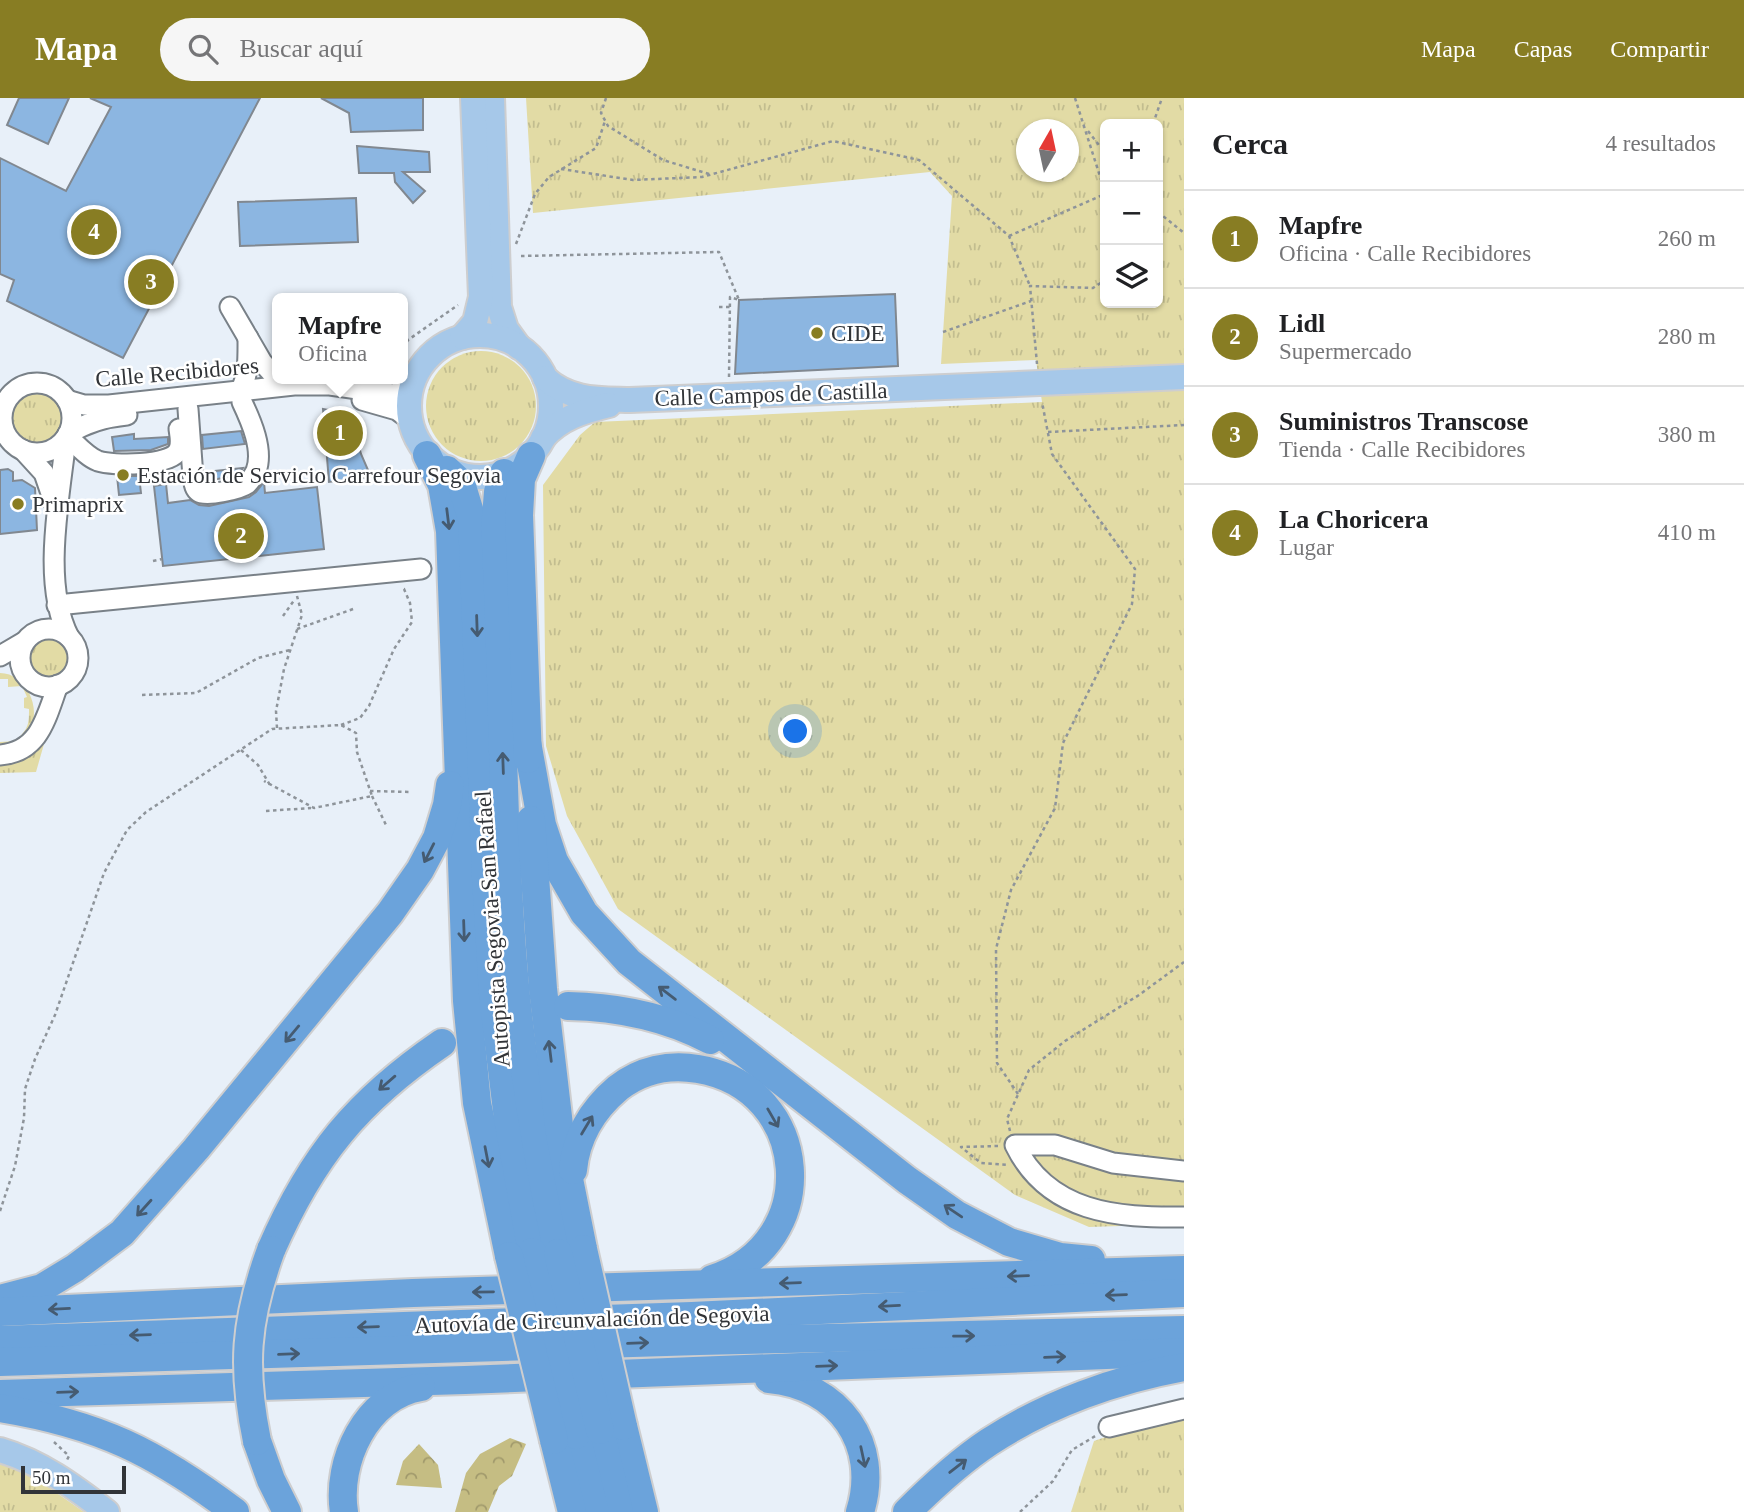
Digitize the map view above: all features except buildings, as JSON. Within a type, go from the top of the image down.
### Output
[{"type":"highway","points":[[537,447],[521,479],[519,516],[534,891],[560,1134],[576,1215]]},
{"type":"highway","points":[[438,462],[450,531],[467,1001],[475,1077],[489,1166],[546,1253],[588,1433],[572,1512]]},
{"type":"highway","name":"Autopista Segovia-San Rafael","points":[[438,462],[461,483],[472,519],[493,996],[508,1119],[546,1253],[588,1433],[595,1512]]},
{"type":"highway","name":"Autopista Segovia-San Rafael","points":[[505,473],[498,492],[495,529],[504,787],[516,996],[543,1187],[546,1253]]},
{"type":"highway","points":[[0,1299],[42,1288],[75,1268],[122,1233],[196,1149],[360,952],[420,870],[437,838],[447,805],[457,740]]},
{"type":"highway","points":[[527,743],[542,825],[554,861],[584,913],[629,962],[837,1126],[957,1215],[1009,1242],[1060,1257],[1184,1268]]},
{"type":"highway","points":[[568,1006],[628,1011],[689,1030],[725,1049],[837,1126]]},
{"type":"highway","points":[[287,1512],[271,1480],[257,1441],[248,1390],[248,1346],[256,1297],[271,1250],[301,1187],[346,1124],[389,1081],[442,1043]]},
{"type":"highway","points":[[546,1253],[576,1215],[572,1178],[581,1135],[588,1120],[609,1096],[642,1073],[684,1066],[728,1077],[761,1100],[781,1132],[790,1170],[789,1196],[784,1217],[773,1237],[757,1255],[724,1275],[695,1283],[649,1287]]},
{"type":"highway","points":[[0,1312],[413,1293],[1184,1268]]},
{"type":"highway","name":"Autovía de Circunvalación de Segovia","points":[[0,1340],[705,1315],[1184,1293]]},
{"type":"highway","name":"Autovía de Circunvalación de Segovia","points":[[0,1363],[672,1342],[1184,1330]]},
{"type":"highway","points":[[0,1394],[465,1380],[1184,1352]]},
{"type":"highway","points":[[907,1512],[935,1484],[989,1442],[1044,1412],[1100,1388],[1184,1367]]},
{"type":"highway","points":[[686,1371],[778,1380],[812,1390],[826,1399],[848,1421],[864,1457],[865,1494],[860,1512]]},
{"type":"highway","points":[[344,1512],[342,1486],[346,1464],[366,1423],[382,1406],[413,1388],[465,1380]]},
{"type":"highway","points":[[0,1408],[56,1418],[108,1435],[176,1470],[235,1512]]},
{"type":"highway","points":[[588,1433],[632,1460],[652,1512]]},
{"type":"highway","points":[[556,1512],[560,1479],[588,1433]]},
{"type":"highway","name":"Autopista Segovia-San Rafael","points":[[588,1433],[620,1512]]},
{"type":"highway","points":[[632,1460],[644,1512]]},
{"type":"main road","points":[[462,337],[475,322],[481,298],[473,98]]},
{"type":"main road","points":[[492,98],[499,307],[506,329],[519,347],[534,360],[545,378],[551,409],[537,447],[505,473],[478,477],[438,462],[416,439],[410,419],[409,397],[421,365],[444,344],[462,337],[493,336],[519,347]]},
{"type":"main road","name":"Calle Campos de Castilla","points":[[545,378],[560,390],[574,396],[630,400],[911,389],[1031,379],[1184,377]]},
{"type":"main road","name":"Calle Campos de Castilla","points":[[537,447],[556,425],[568,418],[630,400]]},
{"type":"main road","points":[[0,1450],[18,1455],[58,1475],[107,1512]]},
{"type":"street","points":[[230,307],[262,362],[272,373]]},
{"type":"street","points":[[183,410],[193,477],[199,492],[205,494],[240,488],[248,483],[256,473],[256,444],[241,397],[248,368],[248,337]]},
{"type":"street","name":"Calle Recibidores","points":[[330,384],[393,394],[402,391],[413,381]]},
{"type":"street","points":[[0,666],[27,676],[44,687],[58,685],[72,675],[77,665],[76,647],[61,621],[55,596],[58,520],[67,436],[72,416],[67,400],[58,390],[40,383],[21,386],[3,402],[2,422],[12,444],[44,473],[54,499],[58,520]]},
{"type":"street","name":"Calle Recibidores","points":[[67,436],[82,426],[107,417],[183,410],[241,397],[273,384]]},
{"type":"street","name":"Calle Recibidores","points":[[67,400],[85,405],[109,405],[241,397],[340,395],[392,408],[410,419]]},
{"type":"street","points":[[67,436],[100,461],[142,463],[171,458],[178,452],[180,445],[183,410]]},
{"type":"street","points":[[12,444],[43,453],[56,447],[67,436]]},
{"type":"street","points":[[55,596],[295,589],[421,569]]},
{"type":"street","points":[[41,726],[37,695],[20,657],[55,596]]},
{"type":"street","points":[[0,656],[48,629],[63,632],[69,637]]},
{"type":"street","points":[[0,755],[24,749],[32,743],[58,685]]},
{"type":"street","points":[[1184,1171],[1113,1163],[1055,1145],[1015,1145],[1026,1166],[1039,1180],[1059,1194],[1088,1207],[1124,1216],[1184,1217]]},
{"type":"street","points":[[1109,1427],[1184,1409]]},
{"type":"path","points":[[607,98],[601,113],[608,126],[663,160],[710,174]]},
{"type":"path","points":[[1075,98],[1102,182]]},
{"type":"path","points":[[1155,119],[1162,98]]},
{"type":"path","points":[[516,244],[535,194],[549,177],[596,148],[605,121]]},
{"type":"path","points":[[1086,127],[1100,146]]},
{"type":"path","points":[[561,170],[633,180],[702,177],[832,141],[919,160],[1009,236],[1030,286],[1031,379],[1052,454],[1135,569],[1132,604],[1063,743],[1055,808],[1011,890],[996,949],[997,1063],[1018,1094]]},
{"type":"path","points":[[1009,236],[1100,195]]},
{"type":"path","points":[[1163,216],[1184,233]]},
{"type":"path","points":[[521,256],[719,252],[739,300],[730,297],[729,382]]},
{"type":"path","points":[[1030,286],[1093,288],[1100,283]]},
{"type":"path","points":[[154,298],[159,301]]},
{"type":"path","points":[[943,332],[1031,301]]},
{"type":"path","points":[[408,340],[460,304]]},
{"type":"path","points":[[719,307],[730,307]]},
{"type":"path","points":[[1048,432],[1184,425]]},
{"type":"path","points":[[153,561],[162,559]]},
{"type":"path","points":[[0,1211],[15,1166],[24,1118],[25,1089],[35,1059],[68,978],[104,873],[127,830],[146,813],[272,729],[341,725],[360,718],[369,706],[394,649],[412,622],[410,603],[404,589],[393,587]]},
{"type":"path","points":[[283,616],[295,589]]},
{"type":"path","points":[[277,728],[276,711],[290,650],[302,615],[295,589]]},
{"type":"path","points":[[297,629],[356,608]]},
{"type":"path","points":[[142,695],[196,693],[258,658],[290,650]]},
{"type":"path","points":[[341,725],[356,733],[357,752],[372,796],[387,827]]},
{"type":"path","points":[[241,750],[258,765],[270,785]]},
{"type":"path","points":[[264,782],[314,807]]},
{"type":"path","points":[[370,790],[412,792]]},
{"type":"path","points":[[266,811],[314,807],[372,796]]},
{"type":"path","points":[[1026,1166],[981,1163],[961,1147],[1015,1145],[1007,1119],[1029,1070],[1065,1041],[1139,995],[1184,962]]},
{"type":"path","points":[[1020,1512],[1054,1481],[1072,1450],[1109,1427]]},
{"type":"path","points":[[47,1434],[69,1456],[58,1475]]},
{"type":"green space","points":[[526,98],[1184,98],[1184,1224],[1089,1227],[1015,1195],[618,909],[567,816],[546,746],[543,485],[580,435],[595,422],[1042,402],[1036,360],[941,364],[952,196],[930,172],[533,213]]},
{"type":"green space","points":[[481,351],[502,356],[520,367],[531,385],[536,406],[531,427],[520,445],[502,456],[481,461],[460,456],[442,445],[431,427],[426,406],[431,385],[442,367],[460,356]]},
{"type":"green space","points":[[36,392],[55,399],[62,418],[55,437],[36,444],[17,437],[10,418],[17,399]]},
{"type":"green space","points":[[48,635],[63,641],[69,656],[63,671],[48,677],[33,671],[27,656],[33,641]]},
{"type":"green space","points":[[0,673],[17,679],[24,685],[33,702],[34,712],[30,730],[19,743],[0,746],[0,742],[16,741],[23,733],[28,723],[29,709],[24,708],[24,698],[27,697],[22,686],[8,687],[8,679],[0,679]]},
{"type":"green space","points":[[44,744],[36,772],[0,773],[0,763],[24,758]]},
{"type":"green space","points":[[1184,1412],[1184,1512],[1071,1512],[1094,1441]]},
{"type":"green space","points":[[510,1438],[526,1444],[512,1476],[499,1486],[488,1512],[455,1512],[466,1473],[480,1454]]},
{"type":"green space","points":[[419,1444],[438,1465],[442,1488],[396,1485],[403,1461]]},
{"type":"green space","points":[[0,1461],[21,1468],[84,1512],[0,1512]]},
{"type":"place","name":"La Choricera","points":[[94,232]]},
{"type":"place","name":"Suministros Transcose","points":[[151,282]]},
{"type":"place","name":"CIDE","points":[[817,333]]},
{"type":"place","name":"Mapfre","points":[[340,433]]},
{"type":"place","name":"Estación de Servicio Carrefour Segovia","points":[[123,475]]},
{"type":"place","name":"Primaprix","points":[[18,504]]},
{"type":"place","name":"Lidl","points":[[241,536]]}]
